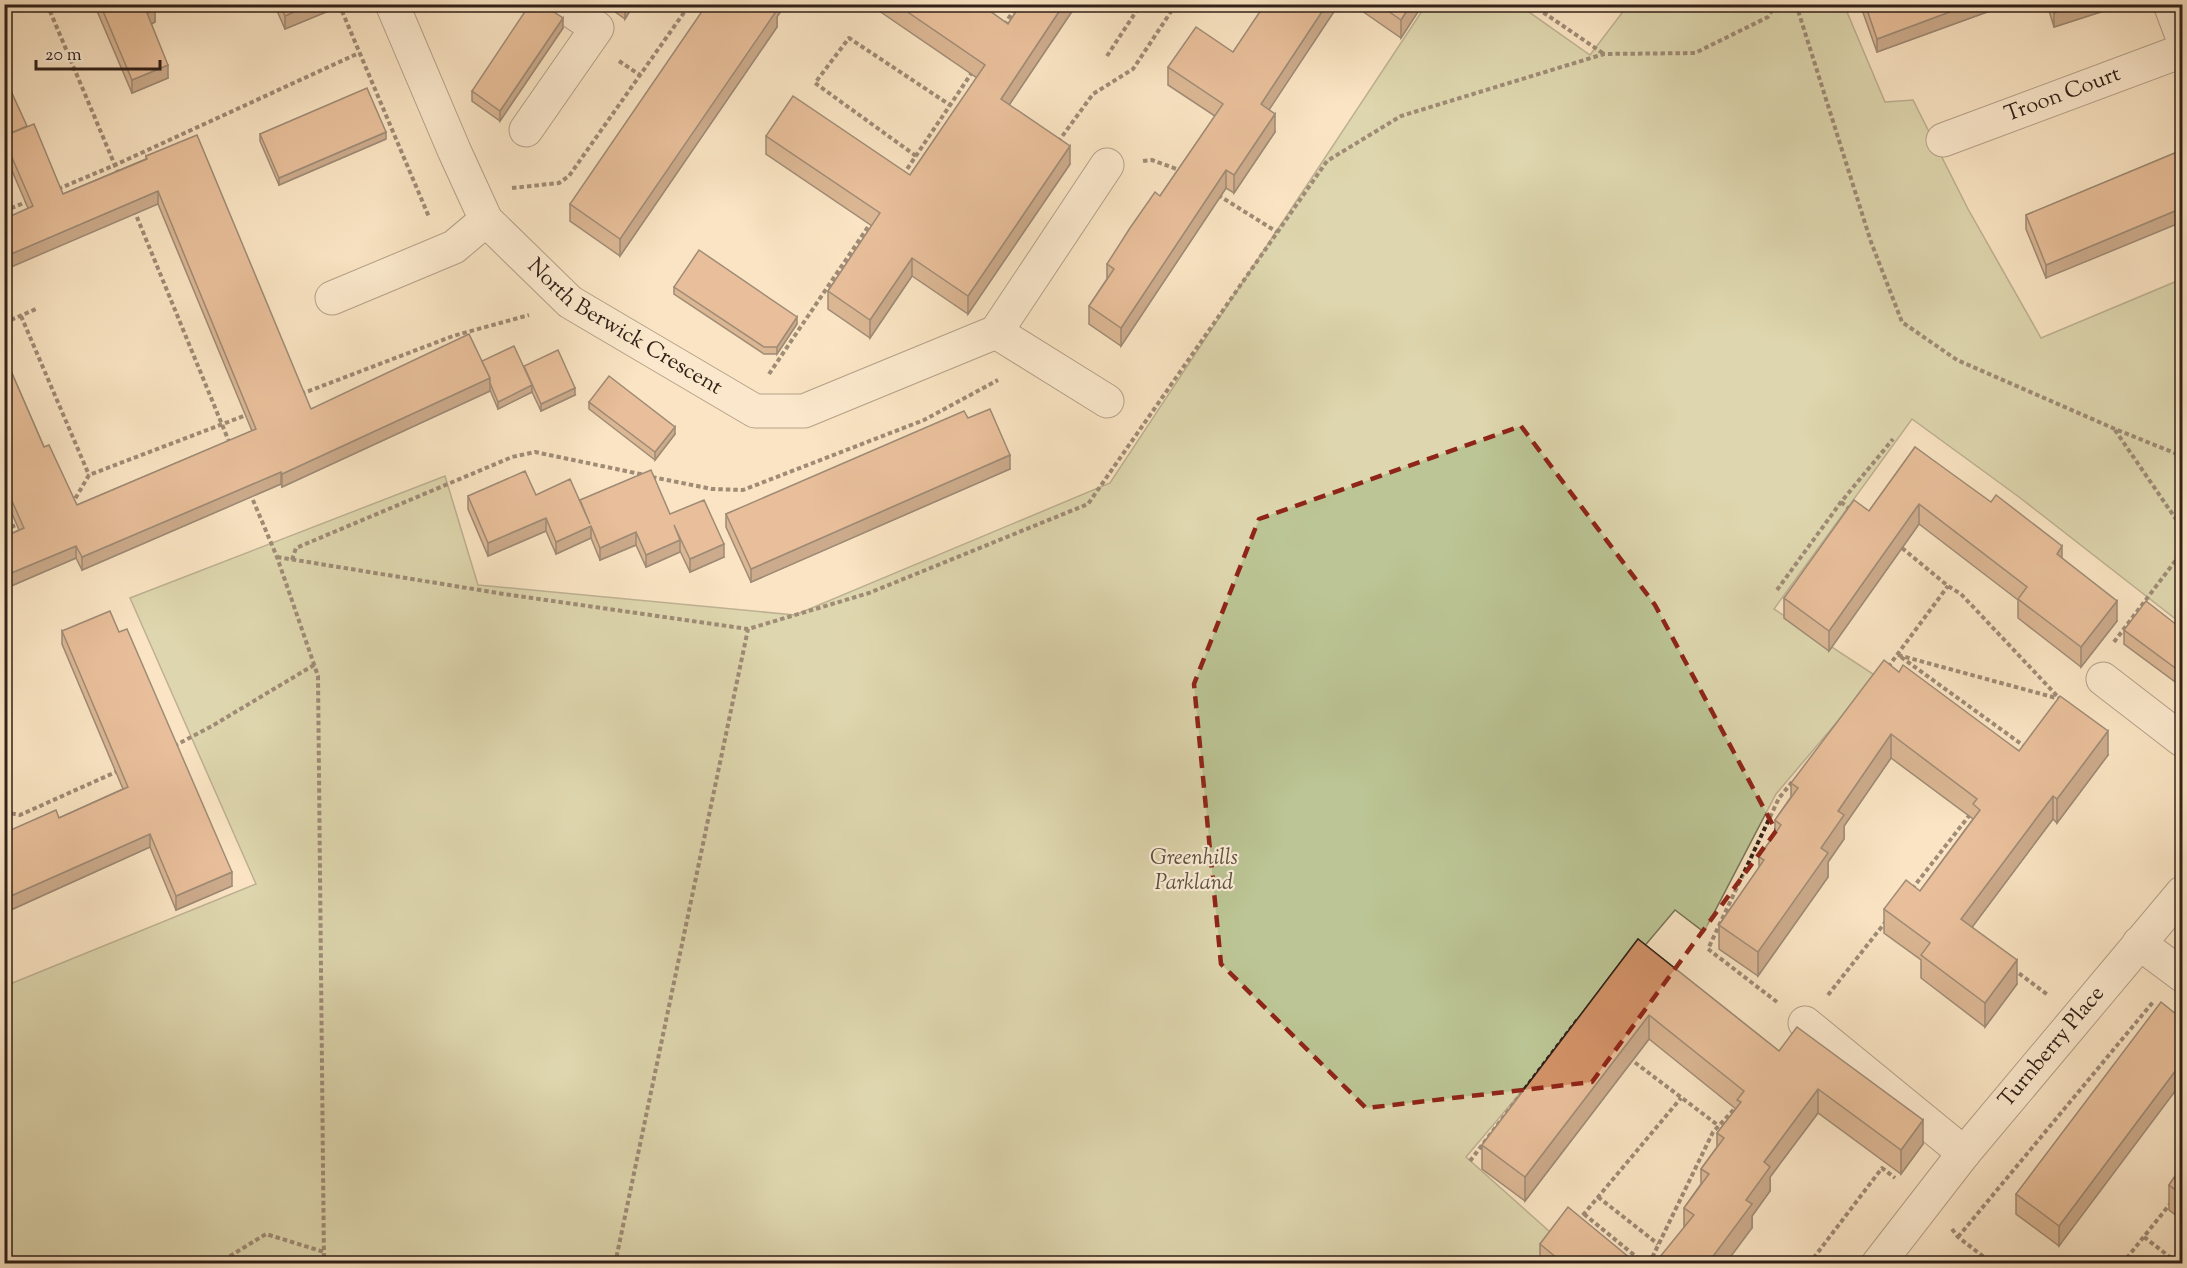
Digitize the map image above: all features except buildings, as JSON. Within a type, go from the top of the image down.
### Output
[{"type":"street","name":"North Berwick Crescent","points":[[392,4],[479,206],[570,302],[747,407],[755,411],[804,411],[996,332]]},
{"type":"street","points":[[526,130],[597,28],[561,4]]},
{"type":"street","points":[[2170,4],[2182,36]]},
{"type":"street","name":"Troon Court","points":[[1943,140],[2182,51]]},
{"type":"street","points":[[1107,165],[996,332],[1107,401]]},
{"type":"street","points":[[333,298],[454,247],[479,206]]},
{"type":"street","points":[[2103,679],[2182,740]]},
{"type":"street","name":"Turnberry Place","points":[[1878,1263],[1964,1153],[2182,893]]},
{"type":"street","points":[[2139,943],[2180,974]]},
{"type":"street","points":[[1805,1023],[1964,1153]]},
{"type":"path","points":[[47,4],[120,176]]},
{"type":"path","points":[[339,4],[415,188],[444,251]]},
{"type":"path","points":[[479,206],[559,183],[569,176],[690,4]]},
{"type":"path","points":[[1000,32],[1018,4]]},
{"type":"path","points":[[1107,56],[1142,4]]},
{"type":"path","points":[[1054,148],[1093,94],[1133,69],[1176,4]]},
{"type":"path","points":[[1531,4],[1604,54]]},
{"type":"path","points":[[1796,4],[1871,242],[1902,322],[1957,360],[2182,456]]},
{"type":"path","points":[[916,156],[815,83],[849,38],[950,105]]},
{"type":"path","points":[[49,192],[115,165],[359,53]]},
{"type":"path","points":[[903,176],[975,68]]},
{"type":"path","points":[[963,86],[972,93]]},
{"type":"path","points":[[1107,165],[1152,160],[1189,176]]},
{"type":"path","points":[[1209,189],[1277,232]]},
{"type":"path","points":[[4,211],[38,197]]},
{"type":"path","points":[[133,208],[231,447]]},
{"type":"path","points":[[747,407],[876,215]]},
{"type":"path","points":[[299,395],[453,336],[539,312],[559,291]]},
{"type":"path","points":[[4,324],[36,309]]},
{"type":"path","points":[[21,316],[89,475]]},
{"type":"path","points":[[291,560],[296,548],[512,457],[535,452],[712,489],[743,490],[924,420],[1038,358]]},
{"type":"path","points":[[65,504],[75,499],[89,475],[255,412]]},
{"type":"path","points":[[2115,429],[2182,528]]},
{"type":"path","points":[[1777,590],[1841,502],[1893,439]]},
{"type":"path","points":[[249,491],[277,557],[318,675],[324,1263]]},
{"type":"path","points":[[1841,502],[1857,514]]},
{"type":"path","points":[[4,530],[25,521]]},
{"type":"path","points":[[1898,655],[2061,700],[1961,594],[1902,548]]},
{"type":"path","points":[[1883,673],[1948,586]]},
{"type":"path","points":[[615,1263],[748,629]]},
{"type":"path","points":[[1898,655],[2024,746]]},
{"type":"path","points":[[171,748],[314,665]]},
{"type":"path","points":[[4,812],[20,815],[128,767]]},
{"type":"path","points":[[1794,780],[1779,798],[1708,949],[1805,1023],[1888,919]]},
{"type":"path","points":[[1917,897],[1910,891],[1978,804]]},
{"type":"path","points":[[2005,963],[2077,1017]]},
{"type":"path","points":[[1958,1237],[2180,974]]},
{"type":"path","points":[[1470,1161],[1578,1019],[1587,1026]]},
{"type":"path","points":[[1625,1055],[1719,1126]]},
{"type":"path","points":[[1575,1224],[1682,1098]]},
{"type":"path","points":[[1584,1214],[1647,1263],[1713,1132],[1742,1100]]},
{"type":"path","points":[[1809,1263],[1882,1168],[1927,1201],[1958,1237],[1993,1263]]},
{"type":"path","points":[[2122,1263],[2176,1196]]},
{"type":"path","points":[[1598,1197],[1658,1244]]},
{"type":"path","points":[[217,1263],[266,1234],[324,1252]]},
{"type":"path","points":[[2144,1237],[2179,1263]]},
{"type":"highlighted area","points":[[1521,426],[1655,605],[1776,831],[1592,1082],[1366,1108],[1221,964],[1194,684],[1259,519]]},
{"type":"green space","name":"Greenhills Parkland","points":[[1426,5],[1519,5],[1590,55],[1628,5],[1844,5],[1885,102],[1913,100],[1968,209],[2041,338],[2182,279],[2182,624],[2019,497],[1912,419],[1774,609],[1876,676],[1776,794],[1704,932],[1675,910],[1466,1157],[1559,1240],[1548,1263],[5,1264],[5,986],[256,884],[130,598],[445,476],[478,585],[795,615],[1110,483]]}]
